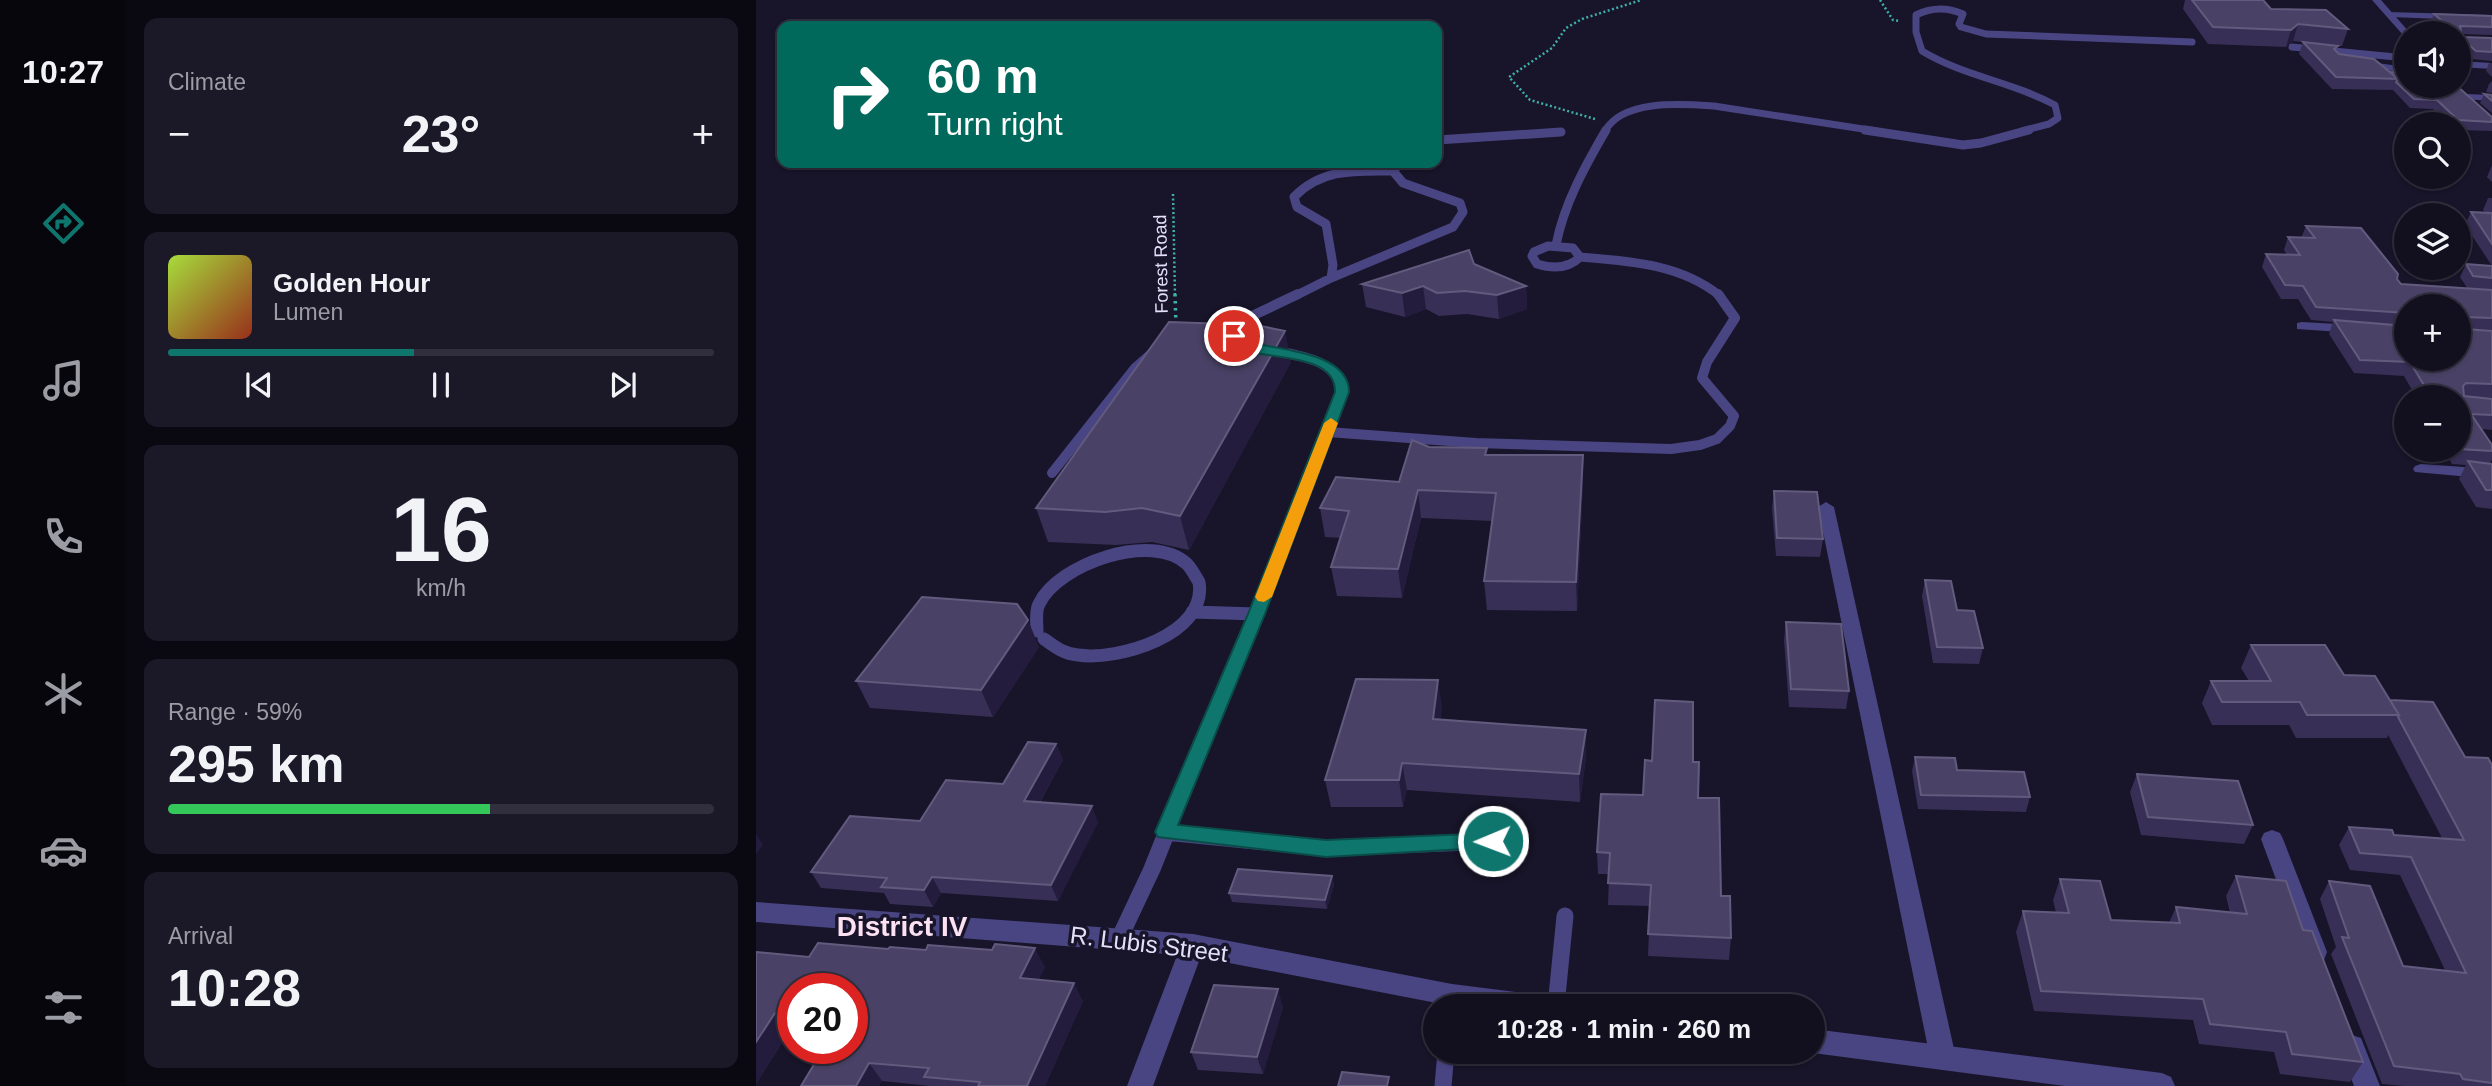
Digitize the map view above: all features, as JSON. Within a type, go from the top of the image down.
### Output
[{"type":"street","points":[[2376,0],[2397,21]]},
{"type":"street","points":[[2391,14],[2492,18]]},
{"type":"street","points":[[2338,61],[2394,68]]},
{"type":"street","points":[[2471,65],[2492,66]]},
{"type":"street","points":[[2475,105],[2464,91],[2488,97]]},
{"type":"street","points":[[2302,326],[2367,330]]},
{"type":"street","points":[[2421,469],[2492,474]]},
{"type":"street","points":[[1826,507],[1943,1058]]},
{"type":"street","points":[[2272,839],[2322,969]]},
{"type":"street","name":"R. Lubis Street","points":[[756,912],[1120,937],[1194,945],[1423,995]]},
{"type":"street","points":[[1140,1086],[1194,945]]},
{"type":"street","points":[[2342,1021],[2367,1086]]},
{"type":"street","points":[[1825,1043],[2162,1086]]},
{"type":"lane","points":[[1556,246],[1561,220],[1579,185],[1584,168],[1611,121],[1643,109],[1702,105],[1963,145],[1981,143],[2049,124],[2058,118],[2055,105],[2044,99],[2010,84],[1945,65],[1922,51],[1916,15],[1923,10],[1942,9],[1963,14],[1959,24],[1961,27],[1986,34],[2192,42]]},
{"type":"lane","points":[[2292,47],[2394,57]]},
{"type":"lane","points":[[1442,140],[1562,132]]},
{"type":"lane","points":[[1331,278],[1334,265],[1326,225],[1297,207],[1294,197],[1316,178],[1333,172],[1383,168]]},
{"type":"lane","points":[[1237,341],[1234,336],[1236,329],[1252,316],[1331,278],[1427,240],[1452,226],[1463,212],[1460,203],[1403,183],[1396,168]]},
{"type":"lane","points":[[1328,432],[1476,443],[1671,449],[1696,447],[1724,435],[1734,416],[1702,378],[1707,362],[1735,318],[1721,296],[1701,282],[1672,272],[1618,260],[1580,257],[1571,265],[1562,267],[1544,266],[1532,260],[1534,252],[1556,246],[1573,248],[1580,257]]},
{"type":"lane","points":[[1214,328],[1236,329]]},
{"type":"lane","points":[[1052,473],[1135,368],[1176,334]]},
{"type":"lane","points":[[1120,937],[1147,884],[1165,832],[1257,614],[1342,392],[1342,382],[1333,369],[1298,356],[1258,348]]},
{"type":"lane","points":[[1123,552],[1155,552],[1182,560],[1191,568],[1200,588],[1192,612],[1182,624],[1159,639],[1112,655],[1074,654],[1058,650],[1041,635],[1034,621],[1036,609],[1050,586],[1075,568],[1123,552]]},
{"type":"lane","points":[[1192,612],[1257,614]]},
{"type":"lane","points":[[1165,832],[1326,848],[1493,841]]},
{"type":"lane","points":[[1557,994],[1565,916]]},
{"type":"lane","points":[[1443,1086],[1445,1064]]},
{"type":"path","points":[[1611,121],[1594,119],[1530,100],[1509,77],[1552,48],[1566,28],[1641,0]]},
{"type":"path","points":[[1880,0],[1893,20],[1916,23]]},
{"type":"path","name":"Forest Road","points":[[1173,194],[1176,334]]},
{"type":"building","points":[[2192,0],[2263,0],[2271,9],[2326,10],[2348,29],[2298,24],[2291,30],[2213,27]]},
{"type":"building","points":[[2434,14],[2492,16],[2492,27],[2471,26],[2471,21],[2442,21]]},
{"type":"building","points":[[2471,37],[2492,38],[2492,52],[2476,51],[2471,47]]},
{"type":"building","points":[[2303,42],[2338,46],[2334,49],[2339,54],[2374,59],[2394,76],[2394,79],[2336,77]]},
{"type":"building","points":[[2471,98],[2492,117],[2492,122],[2471,121],[2471,112],[2450,112],[2437,100],[2414,99]]},
{"type":"building","points":[[2471,212],[2492,213],[2492,244]]},
{"type":"building","points":[[2306,226],[2361,228],[2394,269],[2394,280],[2401,284],[2492,290],[2492,318],[2471,317],[2471,294],[2394,294],[2394,312],[2316,307],[2303,286],[2285,285],[2266,254],[2300,255],[2288,237],[2315,238]]},
{"type":"building","points":[[1469,250],[1474,264],[1526,286],[1497,295],[1465,291],[1437,293],[1423,286],[1402,293],[1362,284]]},
{"type":"building","points":[[2471,264],[2492,266],[2492,278],[2473,276]]},
{"type":"building","points":[[2334,320],[2394,325],[2394,361],[2360,360]]},
{"type":"building","points":[[1169,322],[1256,325],[1285,331],[1180,516],[1142,508],[1105,512],[1036,508]]},
{"type":"building","points":[[2471,329],[2492,331],[2492,384],[2424,385],[2415,371],[2471,371]]},
{"type":"building","points":[[2471,397],[2492,399],[2492,415],[2471,414]]},
{"type":"building","points":[[2471,414],[2492,445],[2492,451],[2471,450]]},
{"type":"building","points":[[1412,440],[1429,447],[1487,448],[1485,455],[1583,455],[1576,582],[1484,581],[1496,493],[1418,490],[1398,569],[1331,567],[1349,511],[1320,508],[1336,477],[1399,482]]},
{"type":"building","points":[[2469,462],[2492,464],[2492,490],[2486,490]]},
{"type":"building","points":[[1774,491],[1817,492],[1823,539],[1777,538]]},
{"type":"building","points":[[1925,580],[1951,581],[1957,610],[1974,611],[1983,648],[1937,647]]},
{"type":"building","points":[[922,597],[1017,604],[1028,620],[981,690],[856,681]]},
{"type":"building","points":[[1786,622],[1841,624],[1849,691],[1791,689]]},
{"type":"building","points":[[2251,645],[2325,645],[2344,675],[2375,676],[2399,715],[2307,715],[2300,702],[2222,702],[2211,681],[2271,681]]},
{"type":"building","points":[[1356,679],[1438,680],[1433,719],[1586,730],[1579,774],[1402,763],[1399,780],[1325,780]]},
{"type":"building","points":[[1655,700],[1693,702],[1693,762],[1699,762],[1698,798],[1719,798],[1721,896],[1730,896],[1731,938],[1648,934],[1651,885],[1608,883],[1610,853],[1597,852],[1601,794],[1643,795],[1645,760],[1652,761]]},
{"type":"building","points":[[2390,700],[2433,702],[2465,757],[2488,758],[2492,765],[2492,1083],[2463,1079],[2460,1074],[2394,1066],[2342,937],[2349,938],[2329,881],[2370,886],[2403,966],[2466,973],[2411,857],[2360,853],[2349,827],[2392,830],[2394,835],[2464,840]]},
{"type":"building","points":[[1028,742],[1056,744],[1024,801],[1092,806],[1051,885],[932,877],[924,890],[881,887],[887,878],[811,872],[850,816],[920,821],[946,780],[1003,784]]},
{"type":"building","points":[[1915,757],[1955,758],[1957,770],[2024,772],[2030,797],[1921,795]]},
{"type":"building","points":[[2137,774],[2238,781],[2253,825],[2148,817]]},
{"type":"building","points":[[1238,869],[1332,876],[1325,900],[1229,893]]},
{"type":"building","points":[[2236,876],[2286,881],[2303,930],[2312,931],[2363,1062],[2292,1054],[2286,1032],[2210,1024],[2203,999],[2041,991],[2023,911],[2069,913],[2060,879],[2100,881],[2111,920],[2180,923],[2176,907],[2247,914]]},
{"type":"building","points":[[818,943],[926,950],[928,945],[992,950],[995,944],[1035,948],[1020,978],[1074,983],[1027,1086],[978,1086],[980,1082],[924,1077],[929,1068],[869,1063],[856,1086],[801,1086],[814,1064],[868,1064],[868,973],[777,973],[777,1013],[756,1042],[756,952],[809,957]]},
{"type":"building","points":[[1214,985],[1278,989],[1257,1057],[1191,1052]]},
{"type":"building","points":[[1342,1072],[1389,1077],[1387,1086],[1338,1086]]},
{"type":"slow traffic","points":[[1264,597],[1331,423]]},
{"type":"district","name":"District IV","points":[[902,926]]},
{"type":"route","points":[[1234,336],[1244,345],[1289,354],[1333,369],[1342,382],[1342,392],[1257,614],[1165,832],[1326,848],[1493,841]]}]
